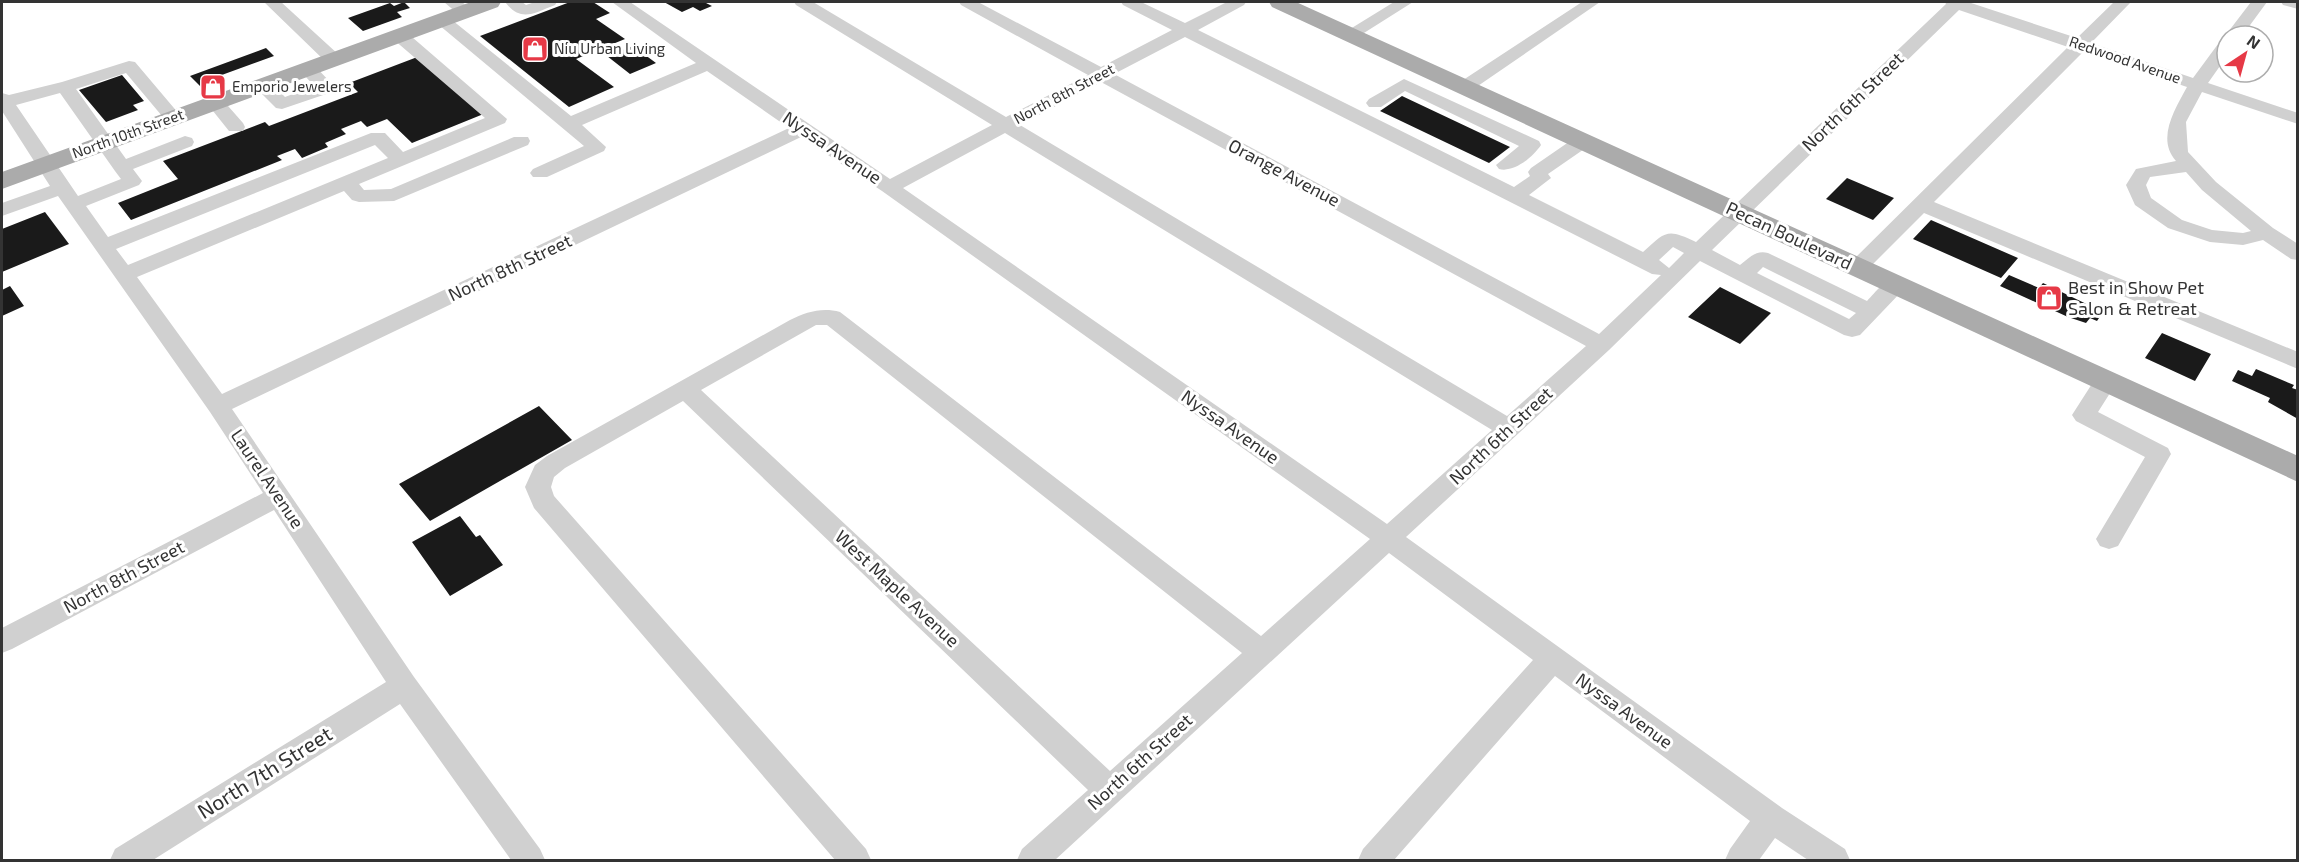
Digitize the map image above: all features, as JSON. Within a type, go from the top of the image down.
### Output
[{"type":"main road","name":"North 10th Street","points":[[2,181],[399,35],[452,11],[490,2]]},
{"type":"main road","name":"Pecan Boulevard","points":[[1280,2],[2298,470]]},
{"type":"street","points":[[272,2],[333,59]]},
{"type":"street","points":[[513,2],[524,11],[549,2]]},
{"type":"street","name":"Nyssa Avenue","points":[[620,2],[802,129],[890,187],[1389,539],[1771,818],[1834,861]]},
{"type":"street","points":[[802,2],[1509,429]]},
{"type":"street","name":"Orange Avenue","points":[[967,2],[1601,345]]},
{"type":"street","points":[[1129,2],[1672,275]]},
{"type":"street","name":"North 8th Street","points":[[890,187],[1238,2]]},
{"type":"street","points":[[1350,34],[1405,2]]},
{"type":"street","points":[[1466,86],[1592,2]]},
{"type":"street","name":"Redwood Avenue","points":[[1956,2],[2298,119]]},
{"type":"street","name":"North 6th Street","points":[[1034,861],[1109,790],[1601,345],[1956,2]]},
{"type":"street","points":[[1857,268],[2123,2]]},
{"type":"street","points":[[2242,24],[2259,2]]},
{"type":"street","points":[[2289,2],[2298,4]]},
{"type":"street","points":[[452,11],[569,124],[597,147],[540,173]]},
{"type":"street","points":[[124,274],[498,119],[399,35]]},
{"type":"street","points":[[2215,60],[2197,85],[2176,122],[2179,153],[2209,186],[2266,233],[2298,254]]},
{"type":"street","points":[[569,124],[709,64]]},
{"type":"street","points":[[3,101],[65,87],[129,66],[173,118]]},
{"type":"street","points":[[1411,87],[1435,73]]},
{"type":"street","points":[[1375,103],[1404,84],[1532,145],[1506,165]]},
{"type":"street","points":[[2,210],[132,181],[65,87]]},
{"type":"street","name":"Laurel Avenue","points":[[3,101],[45,165],[218,406],[404,686],[529,861]]},
{"type":"street","points":[[215,102],[236,127]]},
{"type":"street","points":[[1523,141],[1547,124]]},
{"type":"street","name":"North 8th Street","points":[[218,406],[802,129]]},
{"type":"street","points":[[104,246],[378,137],[400,160]]},
{"type":"street","points":[[347,182],[359,196],[394,195],[521,141]]},
{"type":"street","points":[[1515,196],[1540,178],[1538,172],[1583,141]]},
{"type":"street","points":[[122,167],[185,142]]},
{"type":"street","points":[[2190,166],[2162,168],[2143,173],[2136,185],[2142,201],[2175,224],[2210,236],[2243,239],[2266,233]]},
{"type":"street","points":[[1921,204],[2298,361]]},
{"type":"street","points":[[1645,261],[1671,238],[1852,330],[1895,285]]},
{"type":"street","points":[[855,861],[543,501],[538,487],[544,472],[556,462],[798,325],[812,318],[832,317],[1262,653]]},
{"type":"street","points":[[2105,382],[2084,415],[2159,454],[2109,540]]},
{"type":"street","name":"West Maple Avenue","points":[[685,389],[1109,790]]},
{"type":"street","name":"North 8th Street","points":[[2,641],[279,496]]},
{"type":"street","points":[[1374,861],[1553,658]]},
{"type":"street","name":"North 7th Street","points":[[126,861],[404,686]]},
{"type":"street","points":[[1741,861],[1771,818]]},
{"type":"building","points":[[404,2],[410,8],[397,12],[402,17],[363,31],[348,18],[390,3],[394,6]]},
{"type":"building","points":[[570,2],[593,2],[610,13],[596,19],[625,39],[576,59],[614,87],[569,107],[480,36]]},
{"type":"building","points":[[664,2],[709,2],[706,3],[712,6],[700,11],[693,7],[682,12]]},
{"type":"building","points":[[633,46],[656,63],[630,74],[607,56]]},
{"type":"building","points":[[266,48],[274,56],[219,76],[226,84],[206,92],[190,76]]},
{"type":"building","points":[[420,56],[486,113],[412,143],[387,119],[367,127],[361,121],[341,129],[346,134],[325,143],[328,147],[302,158],[295,149],[277,156],[282,160],[131,220],[118,203],[178,179],[163,161],[265,122],[269,126],[358,92],[349,83]]},
{"type":"building","points":[[122,75],[144,101],[133,105],[138,110],[106,122],[79,90]]},
{"type":"building","points":[[1402,96],[1510,147],[1489,163],[1380,111]]},
{"type":"building","points":[[1847,178],[1894,198],[1873,220],[1826,199]]},
{"type":"building","points":[[45,212],[69,244],[2,272],[2,229]]},
{"type":"building","points":[[1931,220],[2018,258],[2001,278],[1913,239]]},
{"type":"building","name":"Best in Show Pet Salon & Retreat","points":[[2009,275],[2039,288],[2043,283],[2103,312],[2097,321],[2090,318],[2086,323],[2068,317],[2000,286]]},
{"type":"building","points":[[10,286],[24,306],[2,316],[2,290]]},
{"type":"building","points":[[1720,287],[1771,313],[1740,344],[1688,317]]},
{"type":"building","points":[[2162,333],[2211,354],[2195,381],[2145,358]]},
{"type":"building","points":[[2256,369],[2294,385],[2292,388],[2298,390],[2298,419],[2268,402],[2270,398],[2232,381],[2238,370],[2252,376]]},
{"type":"building","points":[[539,406],[572,440],[430,521],[399,484]]},
{"type":"building","points":[[460,516],[476,537],[480,535],[503,565],[450,596],[412,542]]},
{"type":"place","name":"Niu Urban Living","points":[[535,49]]},
{"type":"place","name":"Emporio Jewelers","points":[[213,87]]},
{"type":"place","name":"Best in Show Pet Salon & Retreat","points":[[2049,298]]}]
